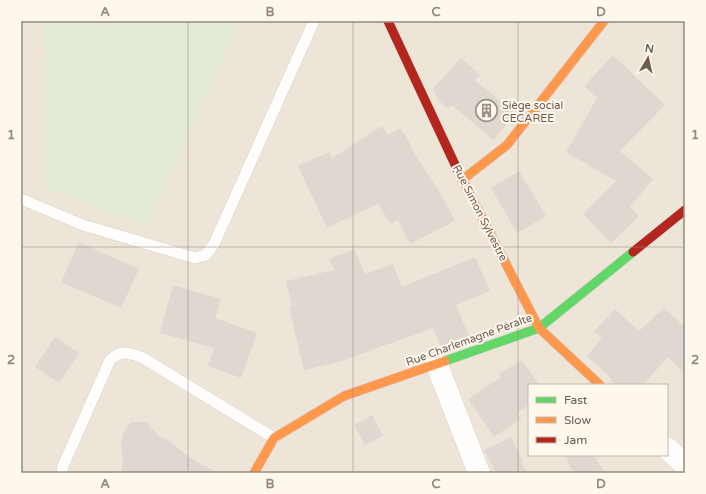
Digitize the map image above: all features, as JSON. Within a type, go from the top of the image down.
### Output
[{"type":"street","name":"Rue Simon Sylvestre","points":[[388,21],[462,180],[539,328],[599,384]]},
{"type":"street","points":[[462,180],[507,145],[604,21]]},
{"type":"street","name":"Rue Charlemagne Péralte","points":[[254,473],[274,438],[344,396],[539,328],[685,210]]},
{"type":"street","points":[[437,364],[479,473]]},
{"type":"street","points":[[668,449],[685,465]]},
{"type":"lane","points":[[21,199],[82,225],[195,258],[206,255],[214,244],[314,21]]},
{"type":"lane","points":[[62,473],[63,466],[110,360],[116,355],[122,353],[131,353],[143,358],[274,438]]},
{"type":"shaded area","points":[[21,21],[685,21],[685,473],[21,473]]},
{"type":"green space","points":[[44,21],[240,21],[147,226],[46,189]]},
{"type":"building","points":[[613,55],[665,105],[620,151],[653,179],[630,207],[639,216],[611,243],[583,214],[616,181],[566,152],[597,98],[584,86]]},
{"type":"building","points":[[461,58],[480,75],[475,80],[516,114],[493,140],[452,105],[449,109],[439,101],[433,89]]},
{"type":"building","points":[[382,126],[388,135],[400,128],[443,198],[455,221],[410,244],[398,220],[391,224],[378,204],[327,228],[298,166],[329,152],[332,158]]},
{"type":"building","points":[[519,171],[546,216],[517,233],[491,188]]},
{"type":"building","points":[[79,242],[139,269],[121,308],[61,282]]},
{"type":"building","points":[[354,249],[365,274],[393,264],[402,287],[475,257],[490,291],[456,305],[469,336],[441,347],[433,328],[347,360],[304,370],[289,307],[292,306],[286,281],[334,270],[329,259]]},
{"type":"building","points":[[173,285],[221,299],[215,318],[257,333],[241,378],[208,366],[214,348],[160,333]]},
{"type":"building","points":[[664,308],[685,327],[685,375],[668,357],[644,384],[612,384],[609,376],[587,356],[602,338],[594,331],[615,309],[639,331]]},
{"type":"building","points":[[55,337],[79,353],[59,383],[35,367]]},
{"type":"building","points":[[522,360],[538,384],[528,384],[528,406],[517,413],[521,419],[494,437],[468,399],[501,377],[499,374]]},
{"type":"building","points":[[372,415],[383,436],[365,445],[354,425]]},
{"type":"building","points":[[131,422],[146,422],[158,435],[172,443],[189,457],[217,473],[121,473],[123,462],[121,443],[123,434]]},
{"type":"building","points":[[511,437],[523,461],[521,462],[528,473],[496,473],[484,450]]},
{"type":"building","points":[[565,456],[595,456],[605,473],[573,473]]},
{"type":"traffic: fast","points":[[445,361],[539,328],[633,252]]},
{"type":"traffic: slow","points":[[462,180],[507,145],[604,21]]},
{"type":"traffic: slow","points":[[458,171],[539,328],[599,384]]},
{"type":"traffic: slow","points":[[254,473],[274,438],[344,396],[445,361]]},
{"type":"traffic: jam","points":[[388,21],[458,171]]},
{"type":"traffic: jam","points":[[633,252],[685,210]]},
{"type":"place","name":"Siège social CECAREE","points":[[486,111]]}]
